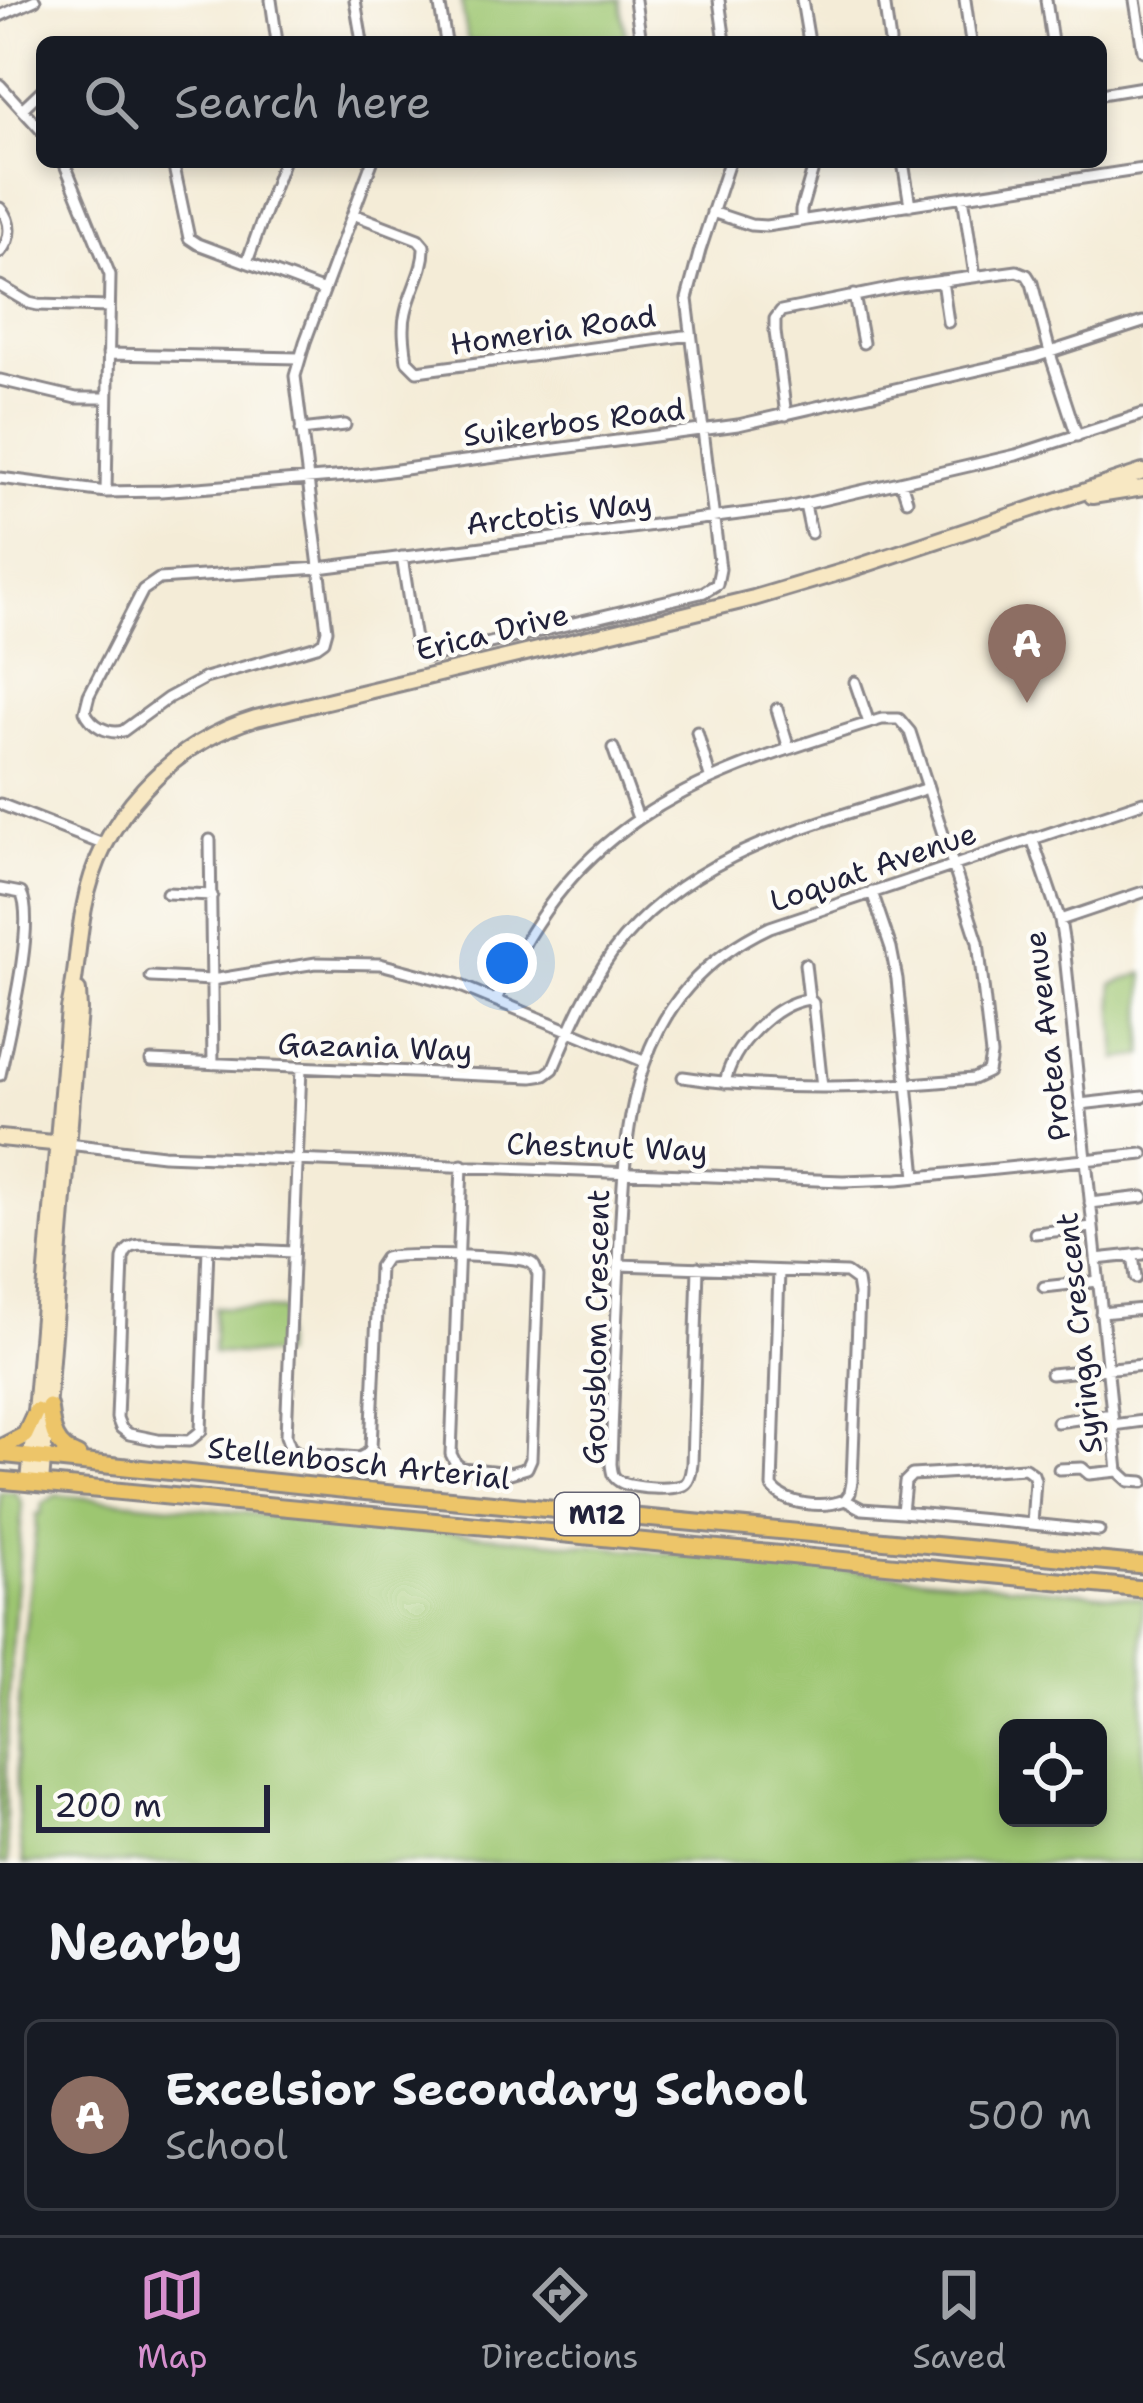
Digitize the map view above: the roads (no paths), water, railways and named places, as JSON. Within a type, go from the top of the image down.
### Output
[{"type":"main road","name":"Erica Drive","points":[[35,1483],[63,1144],[69,1009],[84,908],[105,845],[129,806],[166,766],[205,739],[243,722],[754,598],[1143,472]]},
{"type":"main road","name":"Erica Drive","points":[[1063,500],[1143,488]]},
{"type":"main road","points":[[0,1138],[63,1144]]},
{"type":"main road","points":[[0,1451],[25,1435],[42,1409]]},
{"type":"main road","points":[[42,1409],[60,1446],[100,1463]]},
{"type":"main road","name":"Stellenbosch Arterial","points":[[0,1451],[359,1492],[1143,1565]]},
{"type":"main road","name":"Stellenbosch Arterial","points":[[0,1480],[1143,1589]]},
{"type":"street","points":[[0,16],[35,0]]},
{"type":"street","points":[[271,0],[277,36]]},
{"type":"street","points":[[355,0],[361,36]]},
{"type":"street","points":[[439,0],[445,36]]},
{"type":"street","points":[[635,0],[640,36]]},
{"type":"street","points":[[718,0],[724,36]]},
{"type":"street","points":[[802,0],[807,36]]},
{"type":"street","points":[[884,0],[889,36]]},
{"type":"street","points":[[965,0],[970,36]]},
{"type":"street","points":[[1046,0],[1051,36]]},
{"type":"street","points":[[1135,0],[1143,52]]},
{"type":"street","points":[[0,85],[36,124]]},
{"type":"street","points":[[1107,93],[1143,87]]},
{"type":"street","points":[[22,109],[36,96]]},
{"type":"street","points":[[68,168],[110,275],[106,492]]},
{"type":"street","points":[[174,168],[189,238],[324,291]]},
{"type":"street","points":[[247,262],[281,168]]},
{"type":"street","points":[[319,568],[296,390],[299,358],[370,168]]},
{"type":"street","points":[[402,557],[416,646],[420,654],[431,657],[712,589],[720,578],[687,299],[727,168]]},
{"type":"street","points":[[801,221],[813,168]]},
{"type":"street","points":[[904,168],[910,205]]},
{"type":"street","points":[[712,212],[759,226],[1143,170]]},
{"type":"street","points":[[963,196],[975,276]]},
{"type":"street","points":[[0,208],[9,233],[0,252]]},
{"type":"street","name":"Homeria Road","points":[[353,214],[418,239],[424,246],[404,326],[407,361],[417,371],[691,335]]},
{"type":"street","points":[[786,415],[775,332],[778,314],[787,308],[1017,271],[1032,283],[1077,436]]},
{"type":"street","points":[[942,280],[948,322]]},
{"type":"street","points":[[0,286],[29,304],[109,308]]},
{"type":"street","points":[[854,295],[863,343]]},
{"type":"street","name":"Suikerbos Road","points":[[0,478],[106,492],[161,491],[308,480],[702,430],[786,415],[1050,352],[1143,322]]},
{"type":"street","points":[[108,354],[299,358]]},
{"type":"street","points":[[0,380],[76,398],[107,398]]},
{"type":"street","name":"Arctotis Way","points":[[319,568],[327,631],[317,646],[205,677],[123,731],[109,731],[88,717],[89,695],[151,582],[319,568],[805,505],[1016,455],[1143,414]]},
{"type":"street","points":[[301,430],[345,425]]},
{"type":"street","points":[[901,482],[908,500]]},
{"type":"street","points":[[805,505],[811,533]]},
{"type":"street","points":[[855,682],[869,723]]},
{"type":"street","points":[[777,709],[789,749]]},
{"type":"street","points":[[496,1000],[541,914],[599,850],[638,818],[710,777],[869,723],[899,719],[910,732],[978,942],[988,1072],[979,1078],[861,1088],[683,1077]]},
{"type":"street","points":[[697,732],[710,777]]},
{"type":"street","points":[[613,748],[638,818]]},
{"type":"street","name":"Gazania Way","points":[[151,1061],[545,1075],[553,1069],[612,954],[645,915],[688,880],[783,835],[928,788]]},
{"type":"street","name":"Loquat Avenue","points":[[623,1172],[643,1061],[664,1018],[698,976],[734,946],[797,916],[1143,802]]},
{"type":"street","points":[[0,804],[105,845]]},
{"type":"street","name":"Protea Avenue","points":[[1032,838],[1060,920],[1086,1160]]},
{"type":"street","points":[[210,840],[213,1064]]},
{"type":"street","points":[[0,889],[21,893],[27,910],[0,1075]]},
{"type":"street","points":[[872,892],[895,964],[916,1177]]},
{"type":"street","points":[[1060,920],[1143,892]]},
{"type":"street","points":[[167,893],[212,895]]},
{"type":"street","points":[[151,977],[212,980],[316,963],[370,963],[430,975],[643,1061]]},
{"type":"street","points":[[805,964],[822,1087]]},
{"type":"street","points":[[725,1083],[732,1061],[753,1034],[793,1004],[809,999]]},
{"type":"street","points":[[301,1068],[288,1442],[298,1453],[352,1458],[367,1454],[370,1448],[379,1267],[385,1258],[396,1255],[458,1258],[526,1261],[538,1275],[527,1468],[520,1472],[462,1468],[451,1454],[458,1258],[462,1165]]},
{"type":"street","points":[[1080,1104],[1143,1097]]},
{"type":"street","name":"Chestnut Way","points":[[63,1144],[121,1152],[843,1181],[1143,1154]]},
{"type":"street","name":"Syringa Crescent","points":[[1086,1160],[1118,1471],[1129,1481],[1143,1482]]},
{"type":"street","name":"Gousblom Crescent","points":[[623,1172],[611,1471],[623,1484],[672,1489],[686,1484],[692,1464],[698,1267]]},
{"type":"street","points":[[1090,1203],[1143,1197]]},
{"type":"street","points":[[1035,1233],[1093,1227]]},
{"type":"street","points":[[208,1247],[202,1431],[182,1442],[129,1434],[117,1418],[124,1254],[130,1247],[208,1247],[293,1252]]},
{"type":"street","points":[[1096,1259],[1138,1254],[1136,1278]]},
{"type":"street","points":[[619,1265],[698,1267],[778,1270],[847,1273],[859,1286],[851,1488],[838,1504],[794,1501],[779,1497],[772,1487],[778,1270]]},
{"type":"street","points":[[1044,1287],[1098,1281]]},
{"type":"street","points":[[1102,1313],[1143,1309]]},
{"type":"street","points":[[1051,1374],[1143,1365]]},
{"type":"street","points":[[1057,1422],[1143,1421]]},
{"type":"street","points":[[902,1512],[904,1484],[912,1475],[1025,1468],[1034,1480],[1032,1525]]},
{"type":"street","points":[[1059,1469],[1082,1468],[1089,1474],[1118,1471]]},
{"type":"street","points":[[845,1500],[862,1509],[1099,1531]]},
{"type":"place","name":"Excelsior Secondary School","points":[[1027,703]]}]
